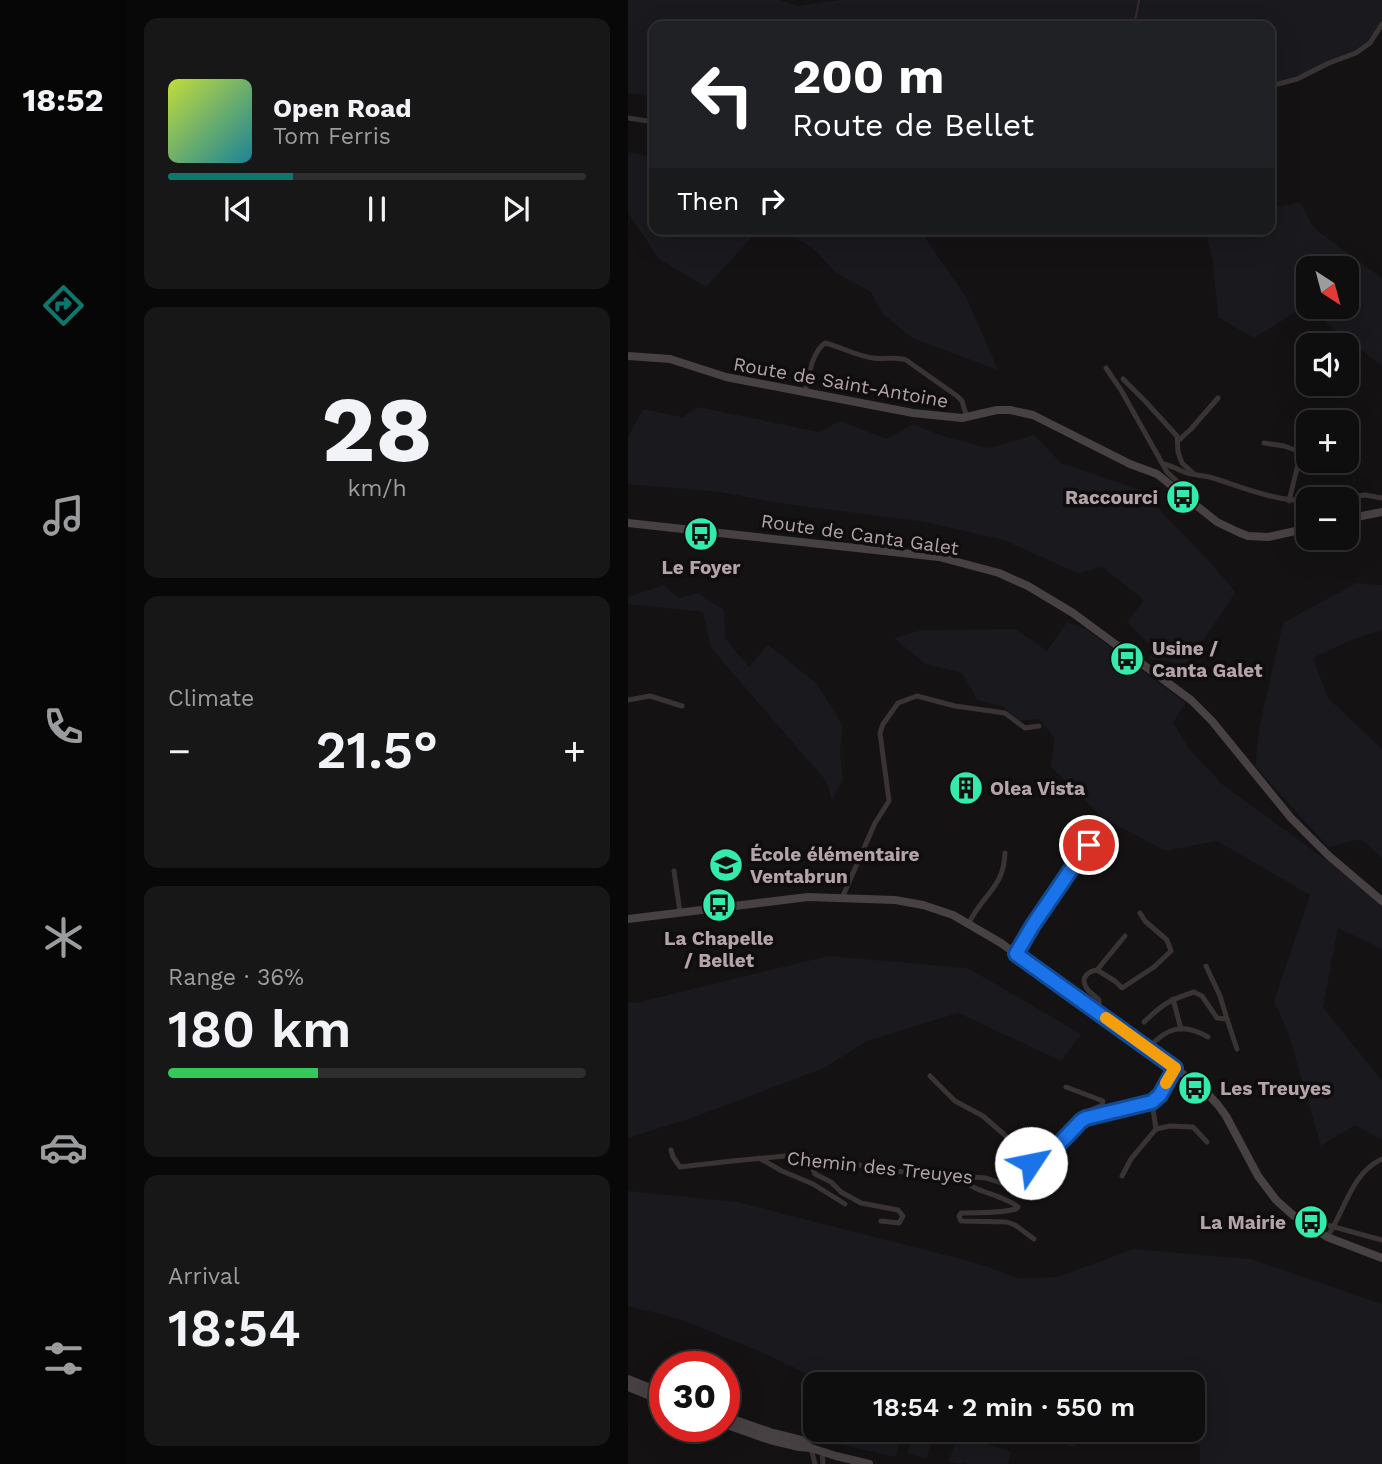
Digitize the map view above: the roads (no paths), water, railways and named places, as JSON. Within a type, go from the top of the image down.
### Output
[{"type":"street","points":[[1275,85],[1297,79],[1363,49],[1382,24]]},
{"type":"street","points":[[628,118],[649,121]]},
{"type":"street","points":[[805,392],[820,346],[830,344],[871,358],[898,357],[906,360],[957,396],[962,401],[967,418]]},
{"type":"street","name":"Route de Saint-Antoine","points":[[628,356],[670,359],[726,377],[913,413],[955,418],[967,418],[997,410],[1025,413],[1156,474],[1226,527],[1248,536],[1267,537],[1296,531]]},
{"type":"street","points":[[1106,368],[1167,472],[1180,484],[1178,490]]},
{"type":"street","points":[[1123,379],[1177,436],[1182,463],[1195,475]]},
{"type":"street","points":[[1178,441],[1218,398]]},
{"type":"street","points":[[1264,443],[1301,452],[1289,501]]},
{"type":"street","points":[[1163,464],[1267,496],[1296,501]]},
{"type":"street","points":[[1359,496],[1382,498]]},
{"type":"street","points":[[1359,517],[1382,512]]},
{"type":"street","name":"Route de Canta Galet","points":[[628,523],[939,557],[999,573],[1028,586],[1073,614],[1191,700],[1212,721],[1291,818],[1329,856],[1382,901]]},
{"type":"street","points":[[628,700],[650,696],[682,706]]},
{"type":"street","points":[[842,898],[875,823],[889,801],[880,733],[898,703],[917,696],[955,706],[1005,713],[1025,728],[1039,726]]},
{"type":"street","points":[[1016,954],[1084,847],[1096,845],[1110,849]]},
{"type":"street","points":[[969,923],[999,880],[1005,853]]},
{"type":"street","points":[[674,871],[680,912]]},
{"type":"street","points":[[628,919],[801,898],[842,898],[914,903],[940,910],[969,923],[1149,1048],[1205,1091],[1218,1105],[1258,1176],[1276,1200],[1300,1221],[1327,1237],[1382,1258]]},
{"type":"street","points":[[1097,970],[1122,988],[1154,967],[1171,951],[1167,940],[1145,921],[1140,913]]},
{"type":"street","points":[[1095,1012],[1099,1007],[1099,1000],[1086,987],[1085,976],[1097,970],[1125,936]]},
{"type":"street","points":[[1206,967],[1220,996],[1237,1049]]},
{"type":"street","points":[[1144,1022],[1162,1005],[1194,992],[1202,996],[1217,1018],[1227,1019]]},
{"type":"street","points":[[1173,999],[1181,1028]]},
{"type":"street","points":[[1149,1048],[1168,1031],[1181,1028],[1197,1031],[1208,1037]]},
{"type":"street","points":[[930,1076],[955,1101],[983,1116],[1015,1144],[1021,1145],[1031,1163],[1038,1165],[1081,1121],[1152,1102],[1160,1095],[1175,1068]]},
{"type":"street","points":[[1066,1087],[1103,1101],[1102,1105],[1080,1115],[1081,1121]]},
{"type":"street","points":[[1152,1102],[1156,1129]]},
{"type":"street","points":[[1122,1176],[1156,1129],[1170,1126],[1193,1127],[1207,1142]]},
{"type":"street","name":"Chemin des Treuyes","points":[[671,1150],[680,1167],[759,1158],[807,1156],[893,1171],[986,1178],[1007,1186],[1015,1182],[1017,1173],[1013,1152],[1015,1144]]},
{"type":"street","points":[[807,1156],[815,1174],[831,1182],[841,1192],[861,1203],[898,1210],[903,1216],[899,1223],[881,1221]]},
{"type":"street","points":[[759,1158],[813,1184],[845,1204]]},
{"type":"street","points":[[1327,1237],[1335,1227],[1358,1179],[1382,1159]]},
{"type":"street","points":[[967,1177],[968,1184],[973,1188],[998,1196],[1018,1207],[1009,1211],[961,1213],[961,1221],[1007,1222],[1034,1239]]},
{"type":"street","points":[[1316,1231],[1323,1225],[1382,1240]]},
{"type":"street","points":[[628,1379],[649,1388]]},
{"type":"street","points":[[628,1387],[649,1396]]},
{"type":"street","points":[[740,1422],[801,1440],[811,1448],[815,1464]]},
{"type":"street","points":[[740,1430],[770,1440],[870,1464]]},
{"type":"street","points":[[822,1451],[823,1464]]},
{"type":"waterway","points":[[1135,21],[1139,0]]},
{"type":"place","name":"Raccourci","points":[[1183,497]]},
{"type":"place","name":"Le Foyer","points":[[701,534]]},
{"type":"place","name":"Usine / Canta Galet","points":[[1127,659]]},
{"type":"place","name":"Olea Vista","points":[[966,788]]},
{"type":"place","name":"École élémentaire Ventabrun","points":[[726,865]]},
{"type":"place","name":"La Chapelle / Bellet","points":[[719,905]]},
{"type":"place","name":"Les Treuyes","points":[[1195,1088]]},
{"type":"place","name":"La Mairie","points":[[1311,1222]]}]
